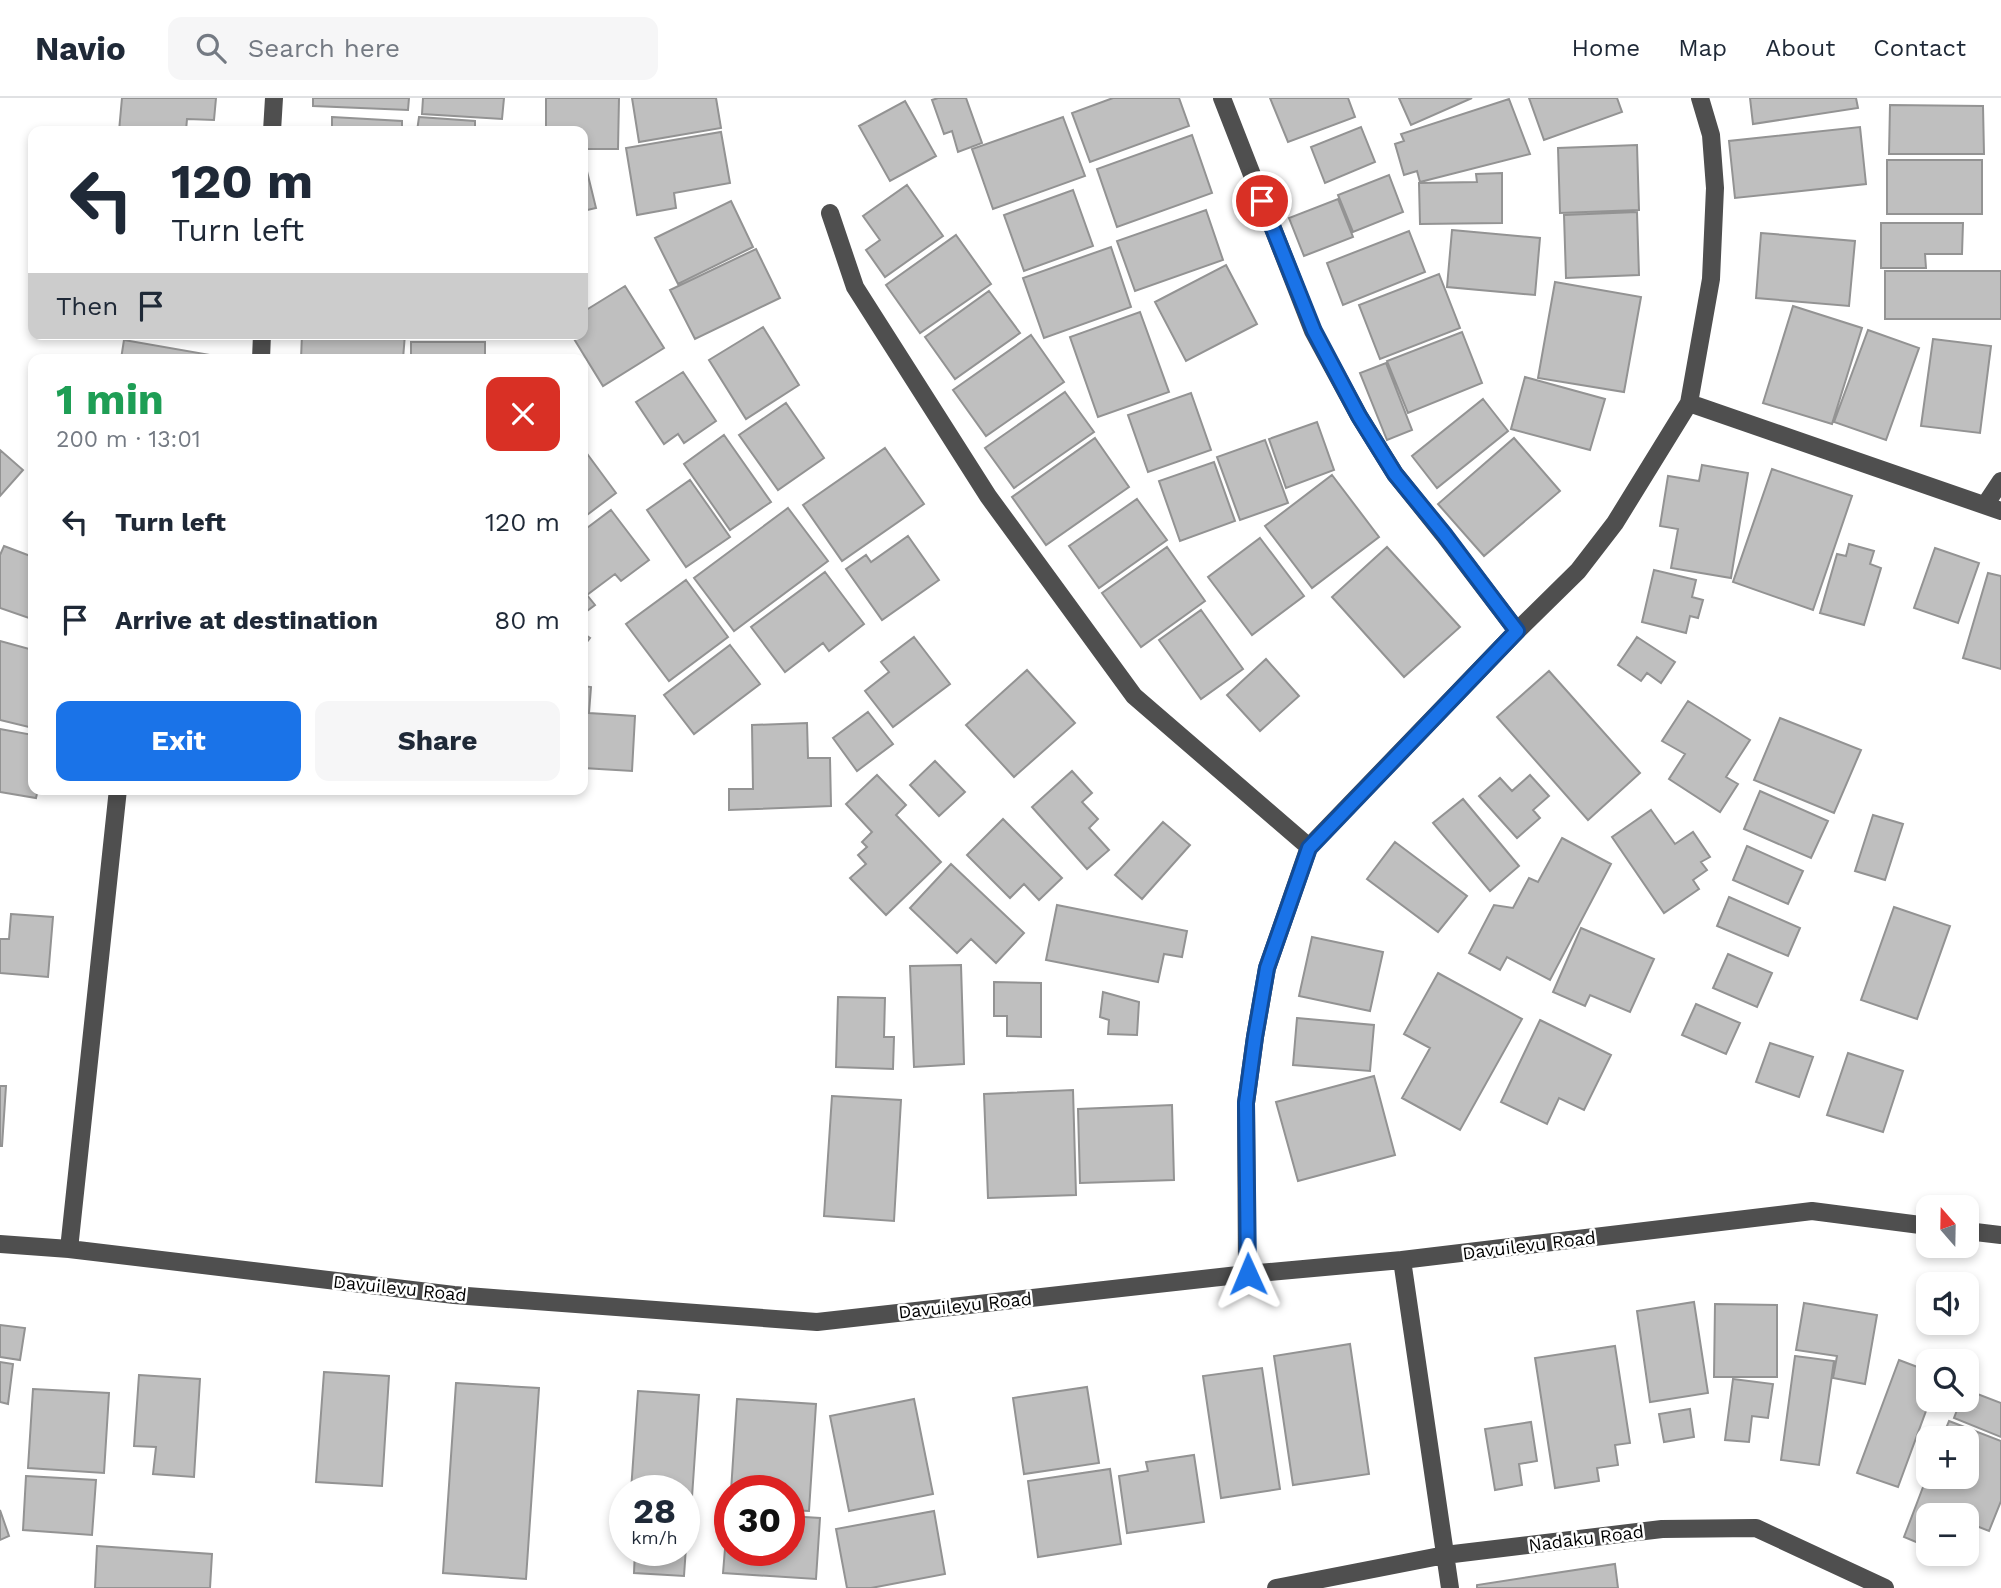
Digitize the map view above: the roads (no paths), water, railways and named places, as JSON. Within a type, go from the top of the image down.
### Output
[{"type":"street","points":[[272,126],[274,98]]},
{"type":"street","points":[[1222,98],[1314,331],[1359,416],[1395,474],[1517,631]]},
{"type":"street","points":[[1248,1274],[1246,1103],[1253,1050],[1267,968],[1309,848],[1578,571],[1615,523],[1689,403],[1711,279],[1715,188],[1711,135],[1700,98]]},
{"type":"street","points":[[830,213],[855,287],[862,299],[988,496],[1133,696],[1309,848]]},
{"type":"street","points":[[1689,403],[1993,508],[2001,481]]},
{"type":"street","points":[[69,1249],[117,795]]},
{"type":"street","name":"Davuilevu Road","points":[[0,1244],[69,1249],[454,1295],[817,1322],[1248,1274],[1402,1260],[1812,1211],[1916,1224]]},
{"type":"street","points":[[1979,1232],[2001,1235]]},
{"type":"street","points":[[1402,1260],[1450,1588]]},
{"type":"street","name":"Nadaku Road","points":[[1276,1588],[1445,1555],[1662,1529],[1756,1528],[1885,1588]]}]
